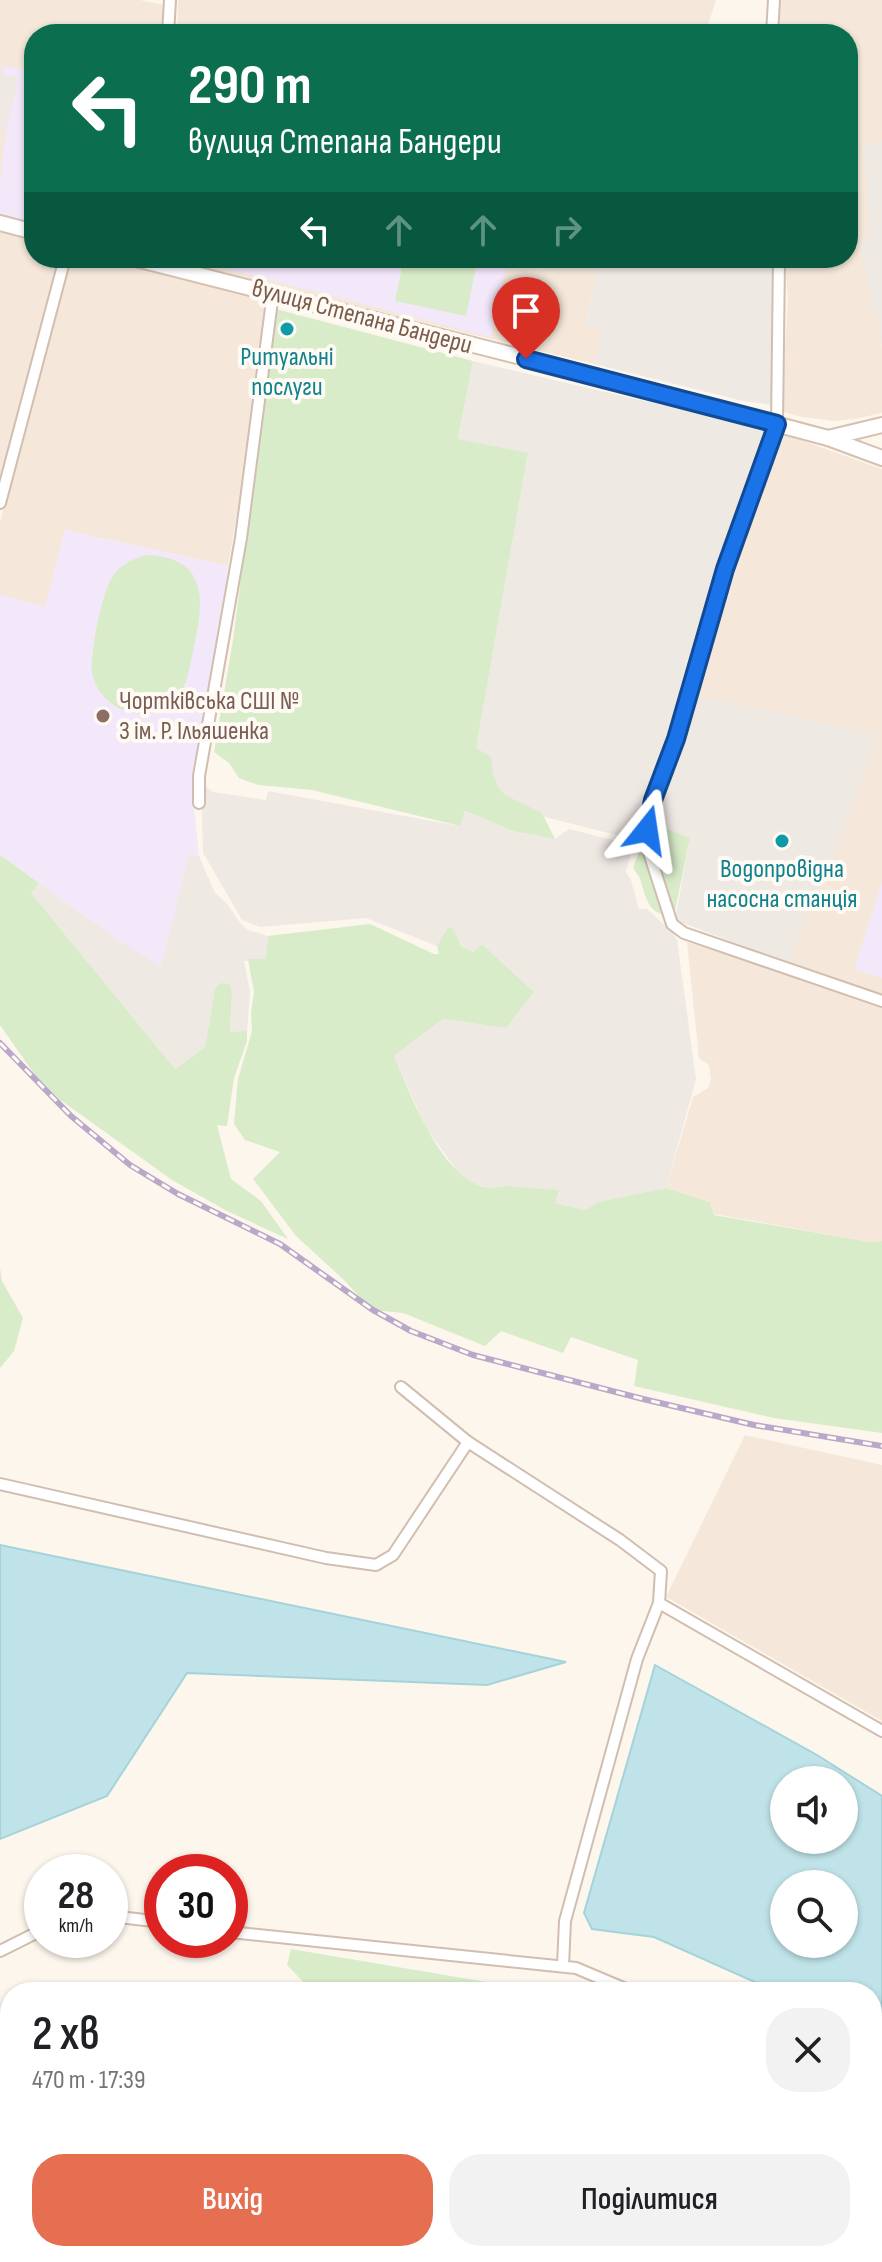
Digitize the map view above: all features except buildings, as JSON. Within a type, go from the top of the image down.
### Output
[{"type":"street","points":[[169,24],[170,0]]},
{"type":"street","points":[[773,24],[774,0]]},
{"type":"street","points":[[0,223],[24,229]]},
{"type":"street","points":[[0,503],[62,268]]},
{"type":"street","name":"вулиця Степана Бандери","points":[[180,268],[777,424],[882,458]]},
{"type":"street","points":[[779,268],[777,424],[725,569],[676,739],[653,800],[645,840],[672,924],[684,933],[882,1001]]},
{"type":"street","points":[[199,803],[199,776],[241,538],[273,293]]},
{"type":"street","points":[[828,438],[882,425]]},
{"type":"street","points":[[401,1387],[468,1442],[620,1540],[661,1571],[659,1603],[637,1659],[565,1921],[563,1966]]},
{"type":"street","points":[[0,1484],[326,1558],[376,1565],[393,1555],[468,1442]]},
{"type":"street","points":[[659,1603],[882,1731]]},
{"type":"street","points":[[248,1934],[563,1966],[609,1982]]},
{"type":"street","points":[[0,1951],[24,1939]]},
{"type":"shaded area","points":[[0,0],[140,0],[164,5],[163,24],[24,24],[24,227],[0,221]]},
{"type":"shaded area","points":[[178,0],[716,0],[708,24],[177,24]]},
{"type":"shaded area","points":[[779,0],[882,0],[882,141],[864,144],[882,350],[882,413],[834,421],[802,417],[784,412],[781,407],[788,302],[786,268],[858,268],[858,24],[778,24]]},
{"type":"shaded area","points":[[0,65],[4,66],[3,74],[19,78],[6,132],[0,131]]},
{"type":"shaded area","points":[[4,66],[24,70],[24,223],[0,217],[6,132],[19,78],[3,74]]},
{"type":"shaded area","points":[[882,141],[882,350],[878,313],[874,310],[859,241],[871,234],[863,144]]},
{"type":"shaded area","points":[[0,232],[24,238],[24,268],[55,268],[0,483]]},
{"type":"shaded area","points":[[66,268],[141,268],[274,300],[228,566],[65,530],[45,607],[0,595],[0,522]]},
{"type":"shaded area","points":[[199,268],[597,268],[586,324],[602,328],[594,364]]},
{"type":"shaded area","points":[[223,268],[506,268],[491,337]]},
{"type":"shaded area","points":[[597,268],[774,268],[776,352],[773,405],[743,401],[594,364],[602,328],[586,325]]},
{"type":"shaded area","points":[[473,361],[767,432],[718,579],[641,837],[636,840],[467,797],[528,454],[458,440]]},
{"type":"shaded area","points":[[778,432],[882,469],[882,994],[788,963],[845,825],[877,735],[694,695],[728,566]]},
{"type":"shaded area","name":"Чортківська СШІ № 3 ім. Р. Ільяшенка","points":[[65,530],[228,566],[221,636],[193,796],[199,856],[189,854],[161,966],[123,943],[0,855],[0,595],[45,607]]},
{"type":"shaded area","points":[[694,695],[878,735],[788,963],[675,920],[690,838],[654,823],[665,779],[677,752],[690,700]]},
{"type":"shaded area","points":[[201,783],[213,792],[266,800],[268,791],[459,826],[464,811],[513,831],[555,839],[569,829],[633,845],[626,872],[639,909],[647,909],[677,940],[696,1079],[666,1188],[598,1202],[585,1210],[555,1203],[558,1190],[506,1186],[488,1188],[473,1183],[458,1172],[426,1128],[394,1056],[443,1019],[506,1028],[534,992],[482,944],[473,952],[461,946],[454,929],[448,927],[437,946],[366,918],[260,927],[242,920],[203,853]]},
{"type":"shaded area","points":[[189,854],[199,856],[215,893],[241,924],[248,930],[268,936],[266,959],[244,961],[250,992],[247,1031],[230,1033],[232,994],[215,989],[205,1047],[175,1069],[31,893],[39,883],[123,943]]},
{"type":"shaded area","points":[[882,882],[882,978],[854,969]]},
{"type":"shaded area","points":[[687,942],[882,1006],[882,1241],[870,1242],[714,1214],[710,1202],[666,1188],[693,1097],[708,1088],[711,1079],[709,1065],[699,1058]]},
{"type":"shaded area","points":[[745,1435],[882,1465],[882,1721],[666,1597]]},
{"type":"green space","points":[[402,268],[476,268],[466,316],[395,301]]},
{"type":"green space","points":[[276,309],[473,361],[458,439],[528,453],[476,748],[491,757],[498,787],[505,795],[542,813],[555,839],[513,831],[465,811],[460,826],[312,790],[258,785],[239,778],[229,763],[214,752],[233,640]]},
{"type":"green space","points":[[146,555],[181,563],[191,572],[200,597],[200,613],[190,667],[181,693],[162,709],[145,714],[127,712],[111,703],[95,682],[92,663],[98,621],[110,581],[122,567]]},
{"type":"green space","points":[[654,823],[690,838],[674,916],[654,859]]},
{"type":"green space","points":[[644,848],[665,915],[650,906],[633,868],[640,849]]},
{"type":"green space","points":[[0,855],[39,883],[31,893],[175,1069],[205,1047],[215,989],[221,983],[230,984],[230,1032],[247,1031],[247,1041],[234,1078],[227,1126],[217,1125],[231,1179],[261,1201],[288,1239],[227,1211],[172,1180],[59,1099],[35,1075],[0,1025]]},
{"type":"green space","points":[[370,924],[434,954],[439,954],[437,946],[448,927],[454,929],[461,946],[473,952],[482,944],[534,992],[506,1028],[443,1019],[394,1056],[428,1131],[453,1167],[468,1179],[487,1188],[508,1186],[559,1190],[555,1203],[585,1210],[598,1202],[666,1188],[710,1202],[714,1215],[870,1242],[882,1241],[882,1433],[774,1418],[634,1386],[638,1360],[571,1337],[563,1353],[501,1331],[485,1346],[403,1313],[372,1310],[296,1236],[253,1179],[280,1152],[245,1140],[234,1124],[238,1079],[252,1031],[254,992],[248,959],[266,959],[268,936]]},
{"type":"green space","points":[[0,1268],[2,1281],[23,1318],[14,1351],[0,1368]]},
{"type":"green space","points":[[291,1949],[486,1982],[303,1982],[287,1965]]},
{"type":"water","points":[[0,1545],[566,1662],[487,1685],[187,1673],[107,1796],[0,1839]]},
{"type":"water","points":[[655,1665],[834,1766],[770,1766],[770,1854],[858,1854],[858,1781],[882,1796],[882,1982],[755,1982],[654,1937],[592,1929],[584,1913]]},
{"type":"railway","points":[[0,1043],[71,1116],[130,1165],[178,1194],[280,1244],[373,1310],[411,1331],[473,1355],[643,1399],[754,1425],[882,1446]]},
{"type":"place","name":"Ритуальні послуги","points":[[287,329]]},
{"type":"place","name":"Чортківська СШІ № 3 ім. Р. Ільяшенка","points":[[103,716]]},
{"type":"place","name":"Водопровідна насосна станція","points":[[782,841]]},
{"type":"route","points":[[526,359],[777,424],[725,569],[676,739],[653,800],[647,830]]}]
